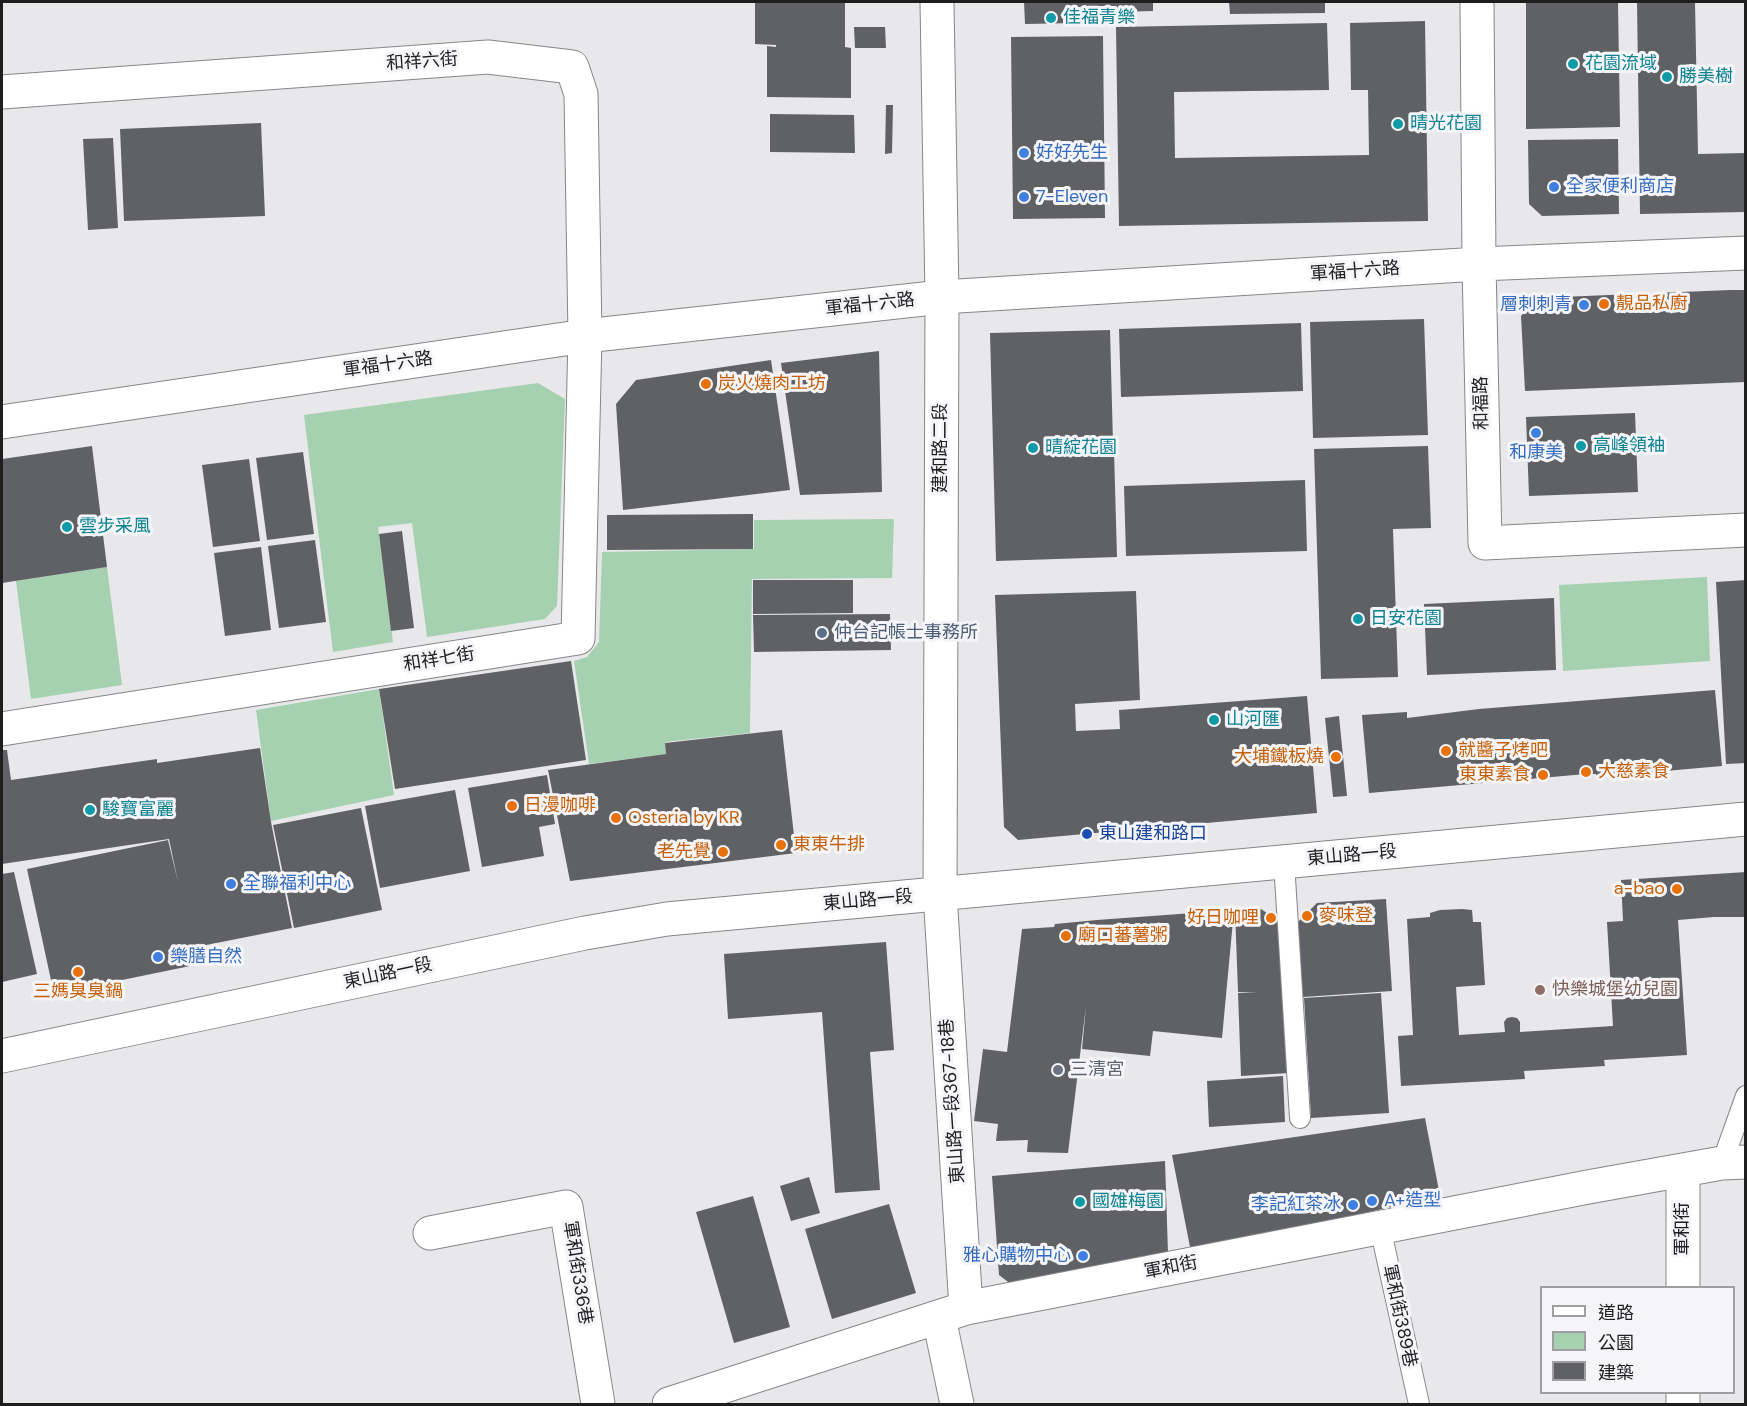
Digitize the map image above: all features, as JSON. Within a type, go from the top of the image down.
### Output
[{"type":"street","name":"建和路二段","points":[[937,2],[942,297],[940,894]]},
{"type":"street","name":"和福路","points":[[1477,2],[1479,264],[1485,543],[1746,530]]},
{"type":"street","name":"和祥六街","points":[[2,92],[488,57],[572,67],[581,94],[585,336]]},
{"type":"street","name":"軍福十六路","points":[[2,422],[585,336],[942,297],[1479,264],[1746,253]]},
{"type":"street","name":"和祥七街","points":[[2,729],[578,638],[585,336]]},
{"type":"street","name":"東山路一段","points":[[2,1056],[585,933],[667,919],[1746,819]]},
{"type":"street","name":"東山路一段367-18巷","points":[[940,894],[957,1404]]},
{"type":"street","name":"軍和街","points":[[669,1404],[953,1313],[1380,1227],[1734,1162]]},
{"type":"street","name":"軍和街","points":[[1683,1170],[1683,1286]]},
{"type":"street","name":"軍和街336巷","points":[[430,1233],[566,1207],[598,1404]]},
{"type":"lane","points":[[1284,862],[1300,1118]]},
{"type":"lane","points":[[1734,1162],[1746,1096]]},
{"type":"lane","name":"軍和街389巷","points":[[1380,1227],[1419,1404]]},
{"type":"green space","points":[[538,383],[565,399],[557,606],[545,619],[427,637],[412,523],[378,527],[393,642],[333,652],[304,415]]},
{"type":"green space","points":[[894,519],[892,578],[752,579],[750,733],[665,742],[666,754],[589,764],[574,661],[587,657],[599,642],[602,552],[754,549],[754,520]]},
{"type":"green space","points":[[107,567],[122,685],[31,699],[16,581]]},
{"type":"green space","points":[[1707,577],[1710,661],[1563,671],[1559,585]]},
{"type":"green space","points":[[379,689],[394,795],[271,821],[256,710]]},
{"type":"building","points":[[755,2],[845,2],[845,47],[851,48],[851,98],[767,97],[767,46],[776,47],[776,45],[755,44]]},
{"type":"building","name":"佳福青樂","points":[[1024,2],[1153,2],[1153,11],[1076,13],[1077,23],[1025,24]]},
{"type":"building","points":[[1229,2],[1325,2],[1325,13],[1230,14]]},
{"type":"building","name":"花園流域","points":[[1526,2],[1618,2],[1620,127],[1526,129]]},
{"type":"building","name":"勝美樹","points":[[1637,2],[1695,2],[1698,154],[1746,153],[1746,212],[1640,214]]},
{"type":"building","name":"晴光花園","points":[[1425,21],[1428,221],[1119,226],[1116,27],[1327,23],[1329,90],[1174,92],[1175,158],[1369,155],[1368,90],[1351,90],[1350,23]]},
{"type":"building","points":[[854,27],[885,27],[886,48],[855,48]]},
{"type":"building","points":[[1103,36],[1105,218],[1013,219],[1011,37]]},
{"type":"building","points":[[886,105],[893,105],[892,153],[885,154]]},
{"type":"building","points":[[770,114],[854,115],[855,153],[770,152]]},
{"type":"building","points":[[261,123],[265,216],[124,221],[120,129]]},
{"type":"building","points":[[113,138],[118,228],[88,230],[83,139]]},
{"type":"building","points":[[1618,139],[1619,214],[1542,216],[1529,204],[1528,140]]},
{"type":"building","points":[[1746,290],[1746,382],[1525,391],[1521,316],[1537,298]]},
{"type":"building","points":[[1424,319],[1428,435],[1313,438],[1310,322]]},
{"type":"building","name":"晴綻花園","points":[[1301,323],[1303,391],[1121,397],[1119,329]]},
{"type":"building","name":"晴綻花園","points":[[1110,330],[1113,443],[1073,445],[1074,452],[1114,451],[1117,557],[996,561],[990,333]]},
{"type":"building","points":[[879,351],[882,492],[800,495],[781,363]]},
{"type":"building","points":[[771,360],[790,490],[623,510],[616,404],[636,380]]},
{"type":"building","name":"高峰領袖","points":[[1635,413],[1638,492],[1529,496],[1526,417]]},
{"type":"building","points":[[92,446],[107,567],[2,583],[2,459]]},
{"type":"building","name":"日安花園","points":[[1428,446],[1431,528],[1393,529],[1398,677],[1321,679],[1314,449]]},
{"type":"building","points":[[303,452],[314,534],[267,540],[256,458]]},
{"type":"building","points":[[249,459],[260,541],[213,547],[202,465]]},
{"type":"building","name":"晴綻花園","points":[[1305,480],[1307,551],[1126,556],[1124,486]]},
{"type":"building","points":[[753,514],[753,549],[607,550],[607,515]]},
{"type":"building","points":[[402,531],[414,628],[391,631],[379,534]]},
{"type":"building","points":[[315,540],[326,622],[279,628],[268,546]]},
{"type":"building","points":[[261,547],[271,630],[225,636],[214,553]]},
{"type":"building","points":[[753,580],[853,580],[853,613],[753,614]]},
{"type":"building","points":[[1746,580],[1746,763],[1726,764],[1716,582]]},
{"type":"building","name":"山河匯","points":[[1136,591],[1140,700],[1075,704],[1076,731],[1120,729],[1119,710],[1307,696],[1317,813],[1018,840],[1004,827],[995,595]]},
{"type":"building","name":"日安花園","points":[[1554,598],[1556,670],[1427,675],[1424,604]]},
{"type":"building","name":"仲台記帳士事務所","points":[[890,614],[891,650],[754,652],[753,615]]},
{"type":"building","points":[[571,661],[586,760],[395,789],[379,689]]},
{"type":"building","points":[[1715,690],[1722,766],[1597,777],[1596,774],[1586,774],[1369,793],[1362,715],[1407,712],[1407,718],[1479,709]]},
{"type":"building","name":"大埔鐵板燒","points":[[1339,716],[1347,796],[1333,797],[1325,718]]},
{"type":"building","points":[[782,730],[796,853],[570,881],[548,770],[666,754],[665,743]]},
{"type":"building","points":[[260,748],[271,822],[292,928],[191,948],[195,965],[54,994],[27,869],[168,840],[178,882],[169,839],[2,864],[2,750],[7,750],[11,780],[157,759],[157,763]]},
{"type":"building","name":"日漫咖啡","points":[[547,775],[555,824],[539,827],[544,856],[482,867],[468,788]]},
{"type":"building","points":[[455,790],[470,871],[380,888],[365,806]]},
{"type":"building","points":[[361,808],[382,910],[294,928],[273,825]]},
{"type":"building","points":[[14,872],[37,974],[2,982],[2,874]]},
{"type":"building","points":[[1746,872],[1746,917],[1678,920],[1687,1055],[1604,1060],[1605,1066],[1524,1071],[1525,1079],[1401,1086],[1398,1036],[1413,1035],[1407,919],[1430,917],[1430,913],[1440,910],[1462,909],[1472,910],[1473,922],[1481,922],[1485,985],[1456,987],[1459,1035],[1505,1032],[1504,1022],[1507,1018],[1512,1017],[1517,1018],[1520,1022],[1520,1032],[1613,1026],[1607,922],[1623,921],[1621,880]]},
{"type":"building","points":[[1386,899],[1392,991],[1303,997],[1298,922],[1317,903]]},
{"type":"building","points":[[1261,909],[1280,922],[1289,1073],[1241,1076],[1238,993],[1257,992],[1238,992],[1235,910]]},
{"type":"building","points":[[1234,910],[1222,1038],[1153,1031],[1150,1056],[1082,1049],[1086,1006],[1068,1153],[1027,1152],[1028,1140],[996,1141],[998,1124],[974,1121],[983,1049],[1007,1052],[1022,929],[1054,927],[1055,924],[1097,920]]},
{"type":"building","points":[[886,942],[894,1050],[870,1052],[880,1190],[835,1193],[822,1012],[728,1019],[724,954]]},
{"type":"building","points":[[1381,993],[1389,1113],[1311,1118],[1304,998]]},
{"type":"building","points":[[1283,1076],[1285,1122],[1209,1127],[1207,1081]]},
{"type":"building","points":[[1425,1118],[1440,1196],[1191,1252],[1172,1155]]},
{"type":"building","name":"國雄梅園","points":[[1165,1161],[1168,1253],[1016,1288],[999,1275],[992,1176]]},
{"type":"building","points":[[809,1177],[820,1213],[791,1221],[780,1186]]},
{"type":"building","points":[[753,1196],[790,1327],[734,1343],[696,1212]]},
{"type":"building","points":[[889,1204],[916,1293],[832,1319],[805,1229]]},
{"type":"place","name":"佳福青樂","points":[[1051,18]]},
{"type":"place","name":"花園流域","points":[[1573,64]]},
{"type":"place","name":"勝美樹","points":[[1667,77]]},
{"type":"place","name":"晴光花園","points":[[1398,124]]},
{"type":"place","name":"好好先生","points":[[1024,153]]},
{"type":"place","name":"全家便利商店","points":[[1554,187]]},
{"type":"place","name":"7-Eleven","points":[[1024,197]]},
{"type":"place","name":"靚品私廚","points":[[1604,304]]},
{"type":"place","name":"層刺刺青","points":[[1584,305]]},
{"type":"place","name":"炭火燒肉工坊","points":[[706,384]]},
{"type":"place","name":"和康美","points":[[1536,433]]},
{"type":"place","name":"高峰領袖","points":[[1581,446]]},
{"type":"place","name":"晴綻花園","points":[[1033,448]]},
{"type":"place","name":"雲步采風","points":[[67,527]]},
{"type":"place","name":"日安花園","points":[[1358,619]]},
{"type":"place","name":"仲台記帳士事務所","points":[[822,633]]},
{"type":"place","name":"山河匯","points":[[1214,720]]},
{"type":"place","name":"就醬子烤吧","points":[[1446,751]]},
{"type":"place","name":"大埔鐵板燒","points":[[1336,757]]},
{"type":"place","name":"大慈素食","points":[[1586,772]]},
{"type":"place","name":"東東素食","points":[[1543,775]]},
{"type":"place","name":"日漫咖啡","points":[[512,806]]},
{"type":"place","name":"駿寶富麗","points":[[90,810]]},
{"type":"place","name":"Osteria by KR","points":[[616,818]]},
{"type":"place","name":"東山建和路口","points":[[1087,834]]},
{"type":"place","name":"東東牛排","points":[[781,845]]},
{"type":"place","name":"老先覺","points":[[723,852]]},
{"type":"place","name":"全聯福利中心","points":[[231,884]]},
{"type":"place","name":"a-bao","points":[[1677,889]]},
{"type":"place","name":"麥味登","points":[[1307,916]]},
{"type":"place","name":"好日咖哩","points":[[1271,918]]},
{"type":"place","name":"廟口蕃薯粥","points":[[1066,936]]},
{"type":"place","name":"樂膳自然","points":[[158,957]]},
{"type":"place","name":"三媽臭臭鍋","points":[[78,972]]},
{"type":"place","name":"快樂城堡幼兒園","points":[[1540,990]]},
{"type":"place","name":"三清宮","points":[[1058,1070]]},
{"type":"place","name":"A+造型","points":[[1372,1201]]},
{"type":"place","name":"國雄梅園","points":[[1080,1202]]},
{"type":"place","name":"李記紅茶冰","points":[[1353,1205]]},
{"type":"place","name":"雅心購物中心","points":[[1083,1256]]}]
